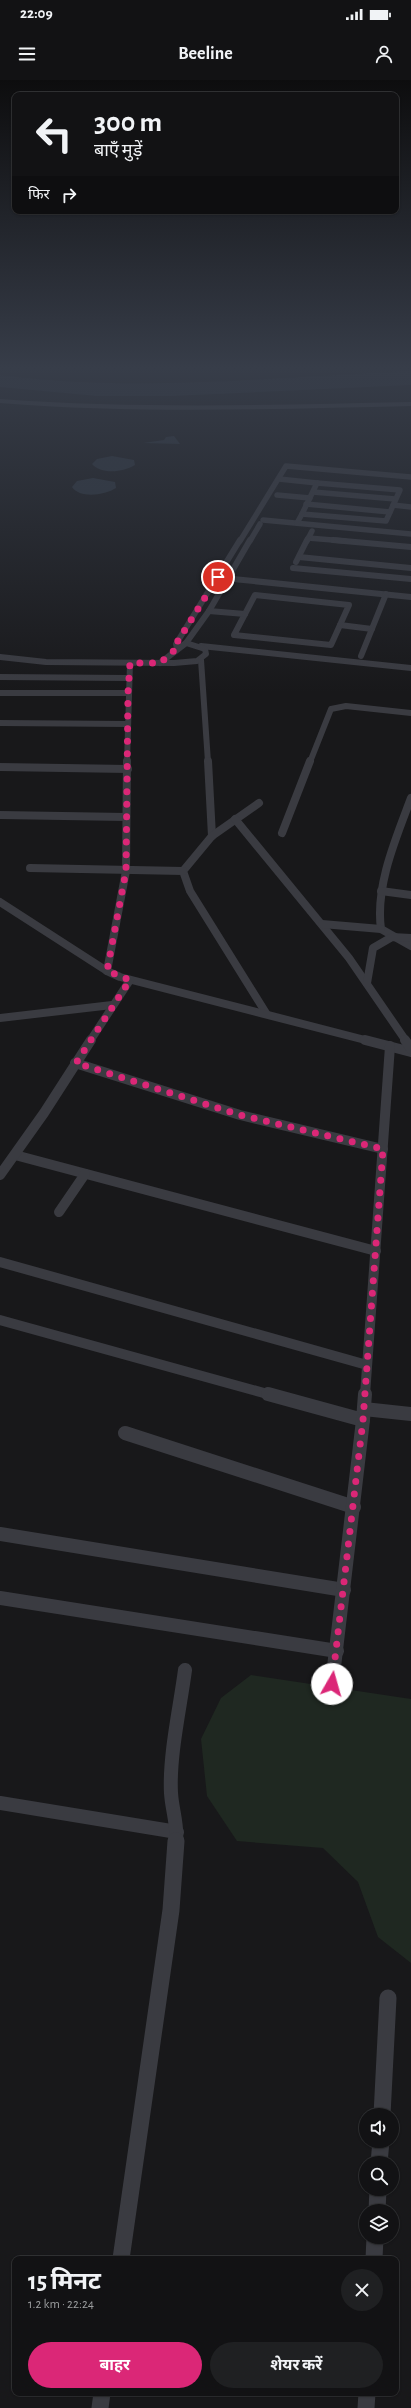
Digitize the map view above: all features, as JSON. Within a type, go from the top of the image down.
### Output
[{"type":"street","points":[[177,648],[176,644],[281,475]]},
{"type":"street","points":[[281,490],[289,475]]},
{"type":"street","points":[[371,475],[411,478]]},
{"type":"street","points":[[279,479],[281,490]]},
{"type":"street","points":[[281,490],[317,483],[400,490],[386,521],[301,514]]},
{"type":"street","points":[[298,523],[317,483]]},
{"type":"street","points":[[281,490],[310,498]]},
{"type":"street","points":[[313,492],[394,502],[411,507]]},
{"type":"street","points":[[306,504],[390,512]]},
{"type":"street","points":[[160,663],[177,648],[186,643],[209,611],[268,511]]},
{"type":"street","points":[[262,520],[411,533]]},
{"type":"street","points":[[289,576],[315,525]]},
{"type":"street","points":[[308,538],[411,547]]},
{"type":"street","points":[[299,557],[411,568]]},
{"type":"street","points":[[218,577],[289,576],[411,579]]},
{"type":"street","points":[[289,576],[386,594],[411,597]]},
{"type":"street","points":[[361,656],[386,594]]},
{"type":"street","points":[[255,595],[349,605],[340,625],[331,645],[234,635],[255,595]]},
{"type":"street","points":[[209,611],[245,614]]},
{"type":"street","points":[[340,625],[372,629]]},
{"type":"street","points":[[186,643],[201,646],[411,668]]},
{"type":"street","points":[[201,646],[206,650],[201,660],[204,680],[212,836]]},
{"type":"street","points":[[0,658],[46,662],[130,663],[160,663],[201,660]]},
{"type":"street","points":[[107,971],[126,871],[128,693],[130,663]]},
{"type":"street","points":[[0,677],[129,678]]},
{"type":"street","points":[[0,693],[128,693]]},
{"type":"street","points":[[282,833],[332,709],[346,706],[411,713]]},
{"type":"street","points":[[0,723],[128,724]]},
{"type":"street","points":[[0,767],[128,769]]},
{"type":"street","points":[[381,928],[378,909],[381,891],[410,801]]},
{"type":"street","points":[[183,871],[212,836],[259,803]]},
{"type":"street","points":[[0,815],[126,817]]},
{"type":"street","points":[[235,819],[322,924],[366,984],[411,1051]]},
{"type":"street","points":[[30,868],[183,871]]},
{"type":"street","points":[[183,871],[190,891],[266,1013]]},
{"type":"street","points":[[381,891],[411,895]]},
{"type":"street","points":[[0,902],[107,971],[130,980],[266,1013],[411,1051]]},
{"type":"street","points":[[322,924],[381,928],[392,937],[411,946]]},
{"type":"street","points":[[366,984],[373,948],[392,937],[411,938]]},
{"type":"street","points":[[0,1175],[15,1155],[76,1063],[112,1005],[130,980]]},
{"type":"street","points":[[0,1018],[112,1005]]},
{"type":"street","points":[[332,1684],[364,1414],[390,1046]]},
{"type":"street","points":[[76,1063],[240,1115],[383,1149]]},
{"type":"street","points":[[15,1155],[376,1251]]},
{"type":"street","points":[[58,1212],[85,1174]]},
{"type":"street","points":[[0,1262],[367,1365]]},
{"type":"street","points":[[0,1320],[364,1414],[411,1414]]},
{"type":"street","points":[[125,1434],[354,1507]]},
{"type":"street","points":[[0,1534],[344,1590]]},
{"type":"street","points":[[0,1598],[337,1651]]},
{"type":"street","points":[[121,2256],[171,1910],[176,1832],[171,1793],[172,1770],[185,1670]]},
{"type":"street","points":[[0,1803],[176,1832]]},
{"type":"street","points":[[382,2108],[388,1998]]},
{"type":"street","points":[[374,2256],[375,2244]]},
{"type":"street","points":[[100,2408],[102,2396]]},
{"type":"street","points":[[366,2408],[367,2396]]},
{"type":"shaded area","points":[[93,478],[115,482],[116,488],[93,495],[81,493],[72,487],[77,481]]},
{"type":"shaded area","points":[[251,1675],[411,1699],[411,1963],[378,1937],[358,1882],[323,1848],[237,1841],[207,1796],[201,1739],[221,1698]]},
{"type":"route","points":[[218,577],[176,644],[177,648],[160,663],[130,663],[128,693],[126,871],[120,912],[107,971],[130,980],[112,1005],[76,1063],[240,1115],[383,1149],[363,1420],[353,1517],[332,1684]]}]
